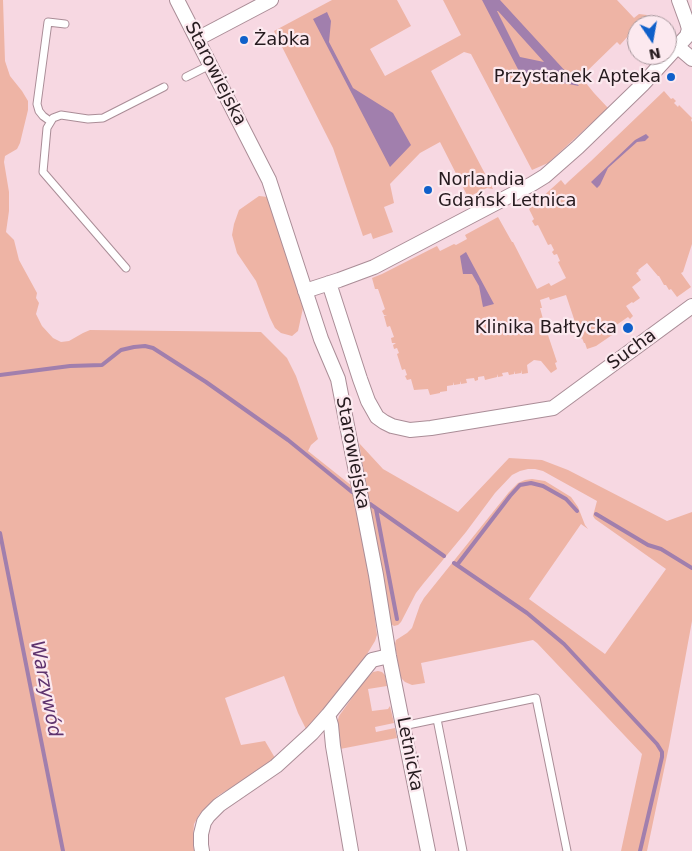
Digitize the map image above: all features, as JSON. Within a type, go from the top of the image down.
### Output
[{"type":"street","name":"Starowiejska","points":[[177,0],[269,180],[304,291],[338,379],[376,575],[389,656]]},
{"type":"street","points":[[197,39],[271,0]]},
{"type":"street","points":[[304,291],[374,267],[545,176],[642,85],[687,36],[688,22],[679,0]]},
{"type":"street","points":[[678,47],[692,59]]},
{"type":"street","name":"Starowiejska","points":[[329,283],[368,401],[378,417],[392,426],[410,430],[421,430],[546,410],[553,408],[572,393]]},
{"type":"street","name":"Sucha","points":[[572,393],[692,306]]},
{"type":"street","points":[[202,851],[201,834],[204,822],[208,816],[219,805],[276,766],[312,733],[372,660],[389,656]]},
{"type":"street","name":"Letnicka","points":[[389,656],[428,851]]},
{"type":"street","points":[[328,715],[351,851]]},
{"type":"lane","points":[[50,121],[43,116],[37,104],[48,22],[65,24]]},
{"type":"lane","points":[[186,77],[210,65]]},
{"type":"lane","points":[[126,268],[43,172],[47,128],[53,118],[61,115],[88,119],[103,118],[164,87]]},
{"type":"lane","points":[[403,726],[536,698],[567,851]]},
{"type":"lane","points":[[437,719],[464,851]]},
{"type":"shaded area","points":[[0,0],[3,0],[5,61],[10,76],[28,101],[28,110],[20,143],[17,149],[5,156],[4,162],[9,192],[6,232],[14,240],[19,260],[37,293],[36,298],[39,303],[36,314],[42,326],[53,338],[61,342],[69,341],[90,330],[261,332],[287,358],[296,376],[318,439],[311,445],[308,451],[352,486],[372,594],[377,635],[375,641],[336,697],[307,731],[284,676],[225,698],[241,745],[265,741],[275,758],[262,769],[219,795],[199,815],[194,824],[194,851],[0,851]]},
{"type":"shaded area","points":[[332,0],[397,0],[411,26],[370,49],[385,76],[461,35],[443,0],[617,0],[631,15],[627,15],[627,37],[620,45],[617,42],[581,77],[608,108],[548,163],[532,170],[471,54],[464,52],[431,71],[493,189],[487,188],[468,197],[440,142],[420,153],[390,184],[394,203],[384,207],[393,232],[373,239],[371,233],[363,236],[333,148],[274,31]]},
{"type":"shaded area","points":[[482,0],[500,0],[579,86],[521,75]],"holes":[[[498,11],[544,62],[520,57]]]},
{"type":"shaded area","points":[[327,12],[331,21],[329,42],[353,88],[393,113],[411,145],[390,167],[313,19]]},
{"type":"shaded area","points":[[664,91],[671,99],[673,98],[676,101],[674,103],[678,107],[679,105],[692,118],[692,244],[683,272],[681,273],[691,287],[677,297],[671,289],[669,290],[664,285],[659,276],[647,263],[636,273],[641,280],[632,287],[640,298],[626,306],[633,316],[630,319],[628,317],[612,328],[615,333],[596,346],[587,349],[576,328],[566,295],[550,300],[549,297],[540,300],[542,308],[540,308],[543,319],[546,319],[546,331],[549,330],[550,334],[548,335],[557,362],[555,363],[557,369],[551,373],[541,361],[534,360],[527,365],[528,373],[522,374],[521,370],[521,373],[515,374],[514,371],[514,374],[509,375],[508,372],[502,373],[503,376],[498,377],[497,374],[497,377],[485,380],[484,376],[478,377],[478,380],[475,381],[474,378],[466,379],[467,383],[461,384],[460,381],[460,384],[454,385],[453,382],[453,385],[447,386],[447,391],[430,395],[428,389],[414,390],[411,379],[407,380],[405,376],[407,375],[405,369],[402,370],[397,348],[394,349],[393,345],[396,343],[392,343],[391,338],[394,337],[390,326],[387,327],[384,316],[387,315],[384,315],[382,311],[385,309],[372,278],[437,246],[440,251],[454,244],[456,245],[467,239],[465,235],[498,217],[537,289],[549,283],[551,286],[566,278],[558,262],[560,261],[557,254],[554,255],[552,252],[554,250],[551,244],[548,245],[538,225],[535,226],[529,209],[561,180],[565,185]]},
{"type":"shaded area","points":[[646,134],[649,137],[645,141],[637,142],[608,168],[597,188],[591,182],[635,140]]},
{"type":"shaded area","points":[[259,196],[268,197],[303,308],[298,331],[292,336],[281,333],[275,328],[256,281],[237,253],[232,235],[239,210]]},
{"type":"shaded area","points":[[466,252],[494,304],[483,307],[479,286],[472,274],[463,274],[460,256]]},
{"type":"shaded area","points":[[359,443],[383,469],[458,512],[509,458],[542,460],[568,470],[667,521],[692,512],[692,621],[647,851],[621,851],[642,754],[537,643],[533,640],[421,663],[425,683],[412,685],[400,677],[395,644],[396,640],[412,628],[424,598],[509,492],[518,483],[525,480],[545,481],[571,497],[588,529],[581,524],[529,599],[605,654],[666,569],[595,519],[593,516],[597,501],[543,471],[528,469],[512,475],[495,493],[416,593],[401,622],[394,626],[389,620]]},
{"type":"shaded area","points":[[378,671],[385,675],[387,686],[368,689],[372,711],[388,709],[390,706],[394,723],[375,727],[376,732],[395,728],[397,738],[340,749],[337,723],[339,716],[364,681],[373,672]]},
{"type":"waterway","points":[[0,375],[70,366],[102,365],[121,350],[145,346],[153,348],[206,382],[288,440],[352,492]]},
{"type":"waterway","points":[[457,565],[520,485],[531,483],[543,486],[566,499],[577,511]]},
{"type":"waterway","points":[[370,504],[444,556]]},
{"type":"waterway","points":[[376,509],[397,619]]},
{"type":"waterway","points":[[596,514],[648,545],[661,549],[692,568]]},
{"type":"waterway","name":"Warzywód","points":[[0,533],[63,851]]},
{"type":"waterway","points":[[454,563],[527,613],[564,644],[657,744],[662,752],[662,757],[640,851]]},
{"type":"place","name":"Żabka","points":[[244,40]]},
{"type":"place","name":"Przystanek Apteka","points":[[671,77]]},
{"type":"place","name":"Norlandia Gdańsk Letnica","points":[[428,190]]},
{"type":"place","name":"Klinika Bałtycka","points":[[628,328]]}]
